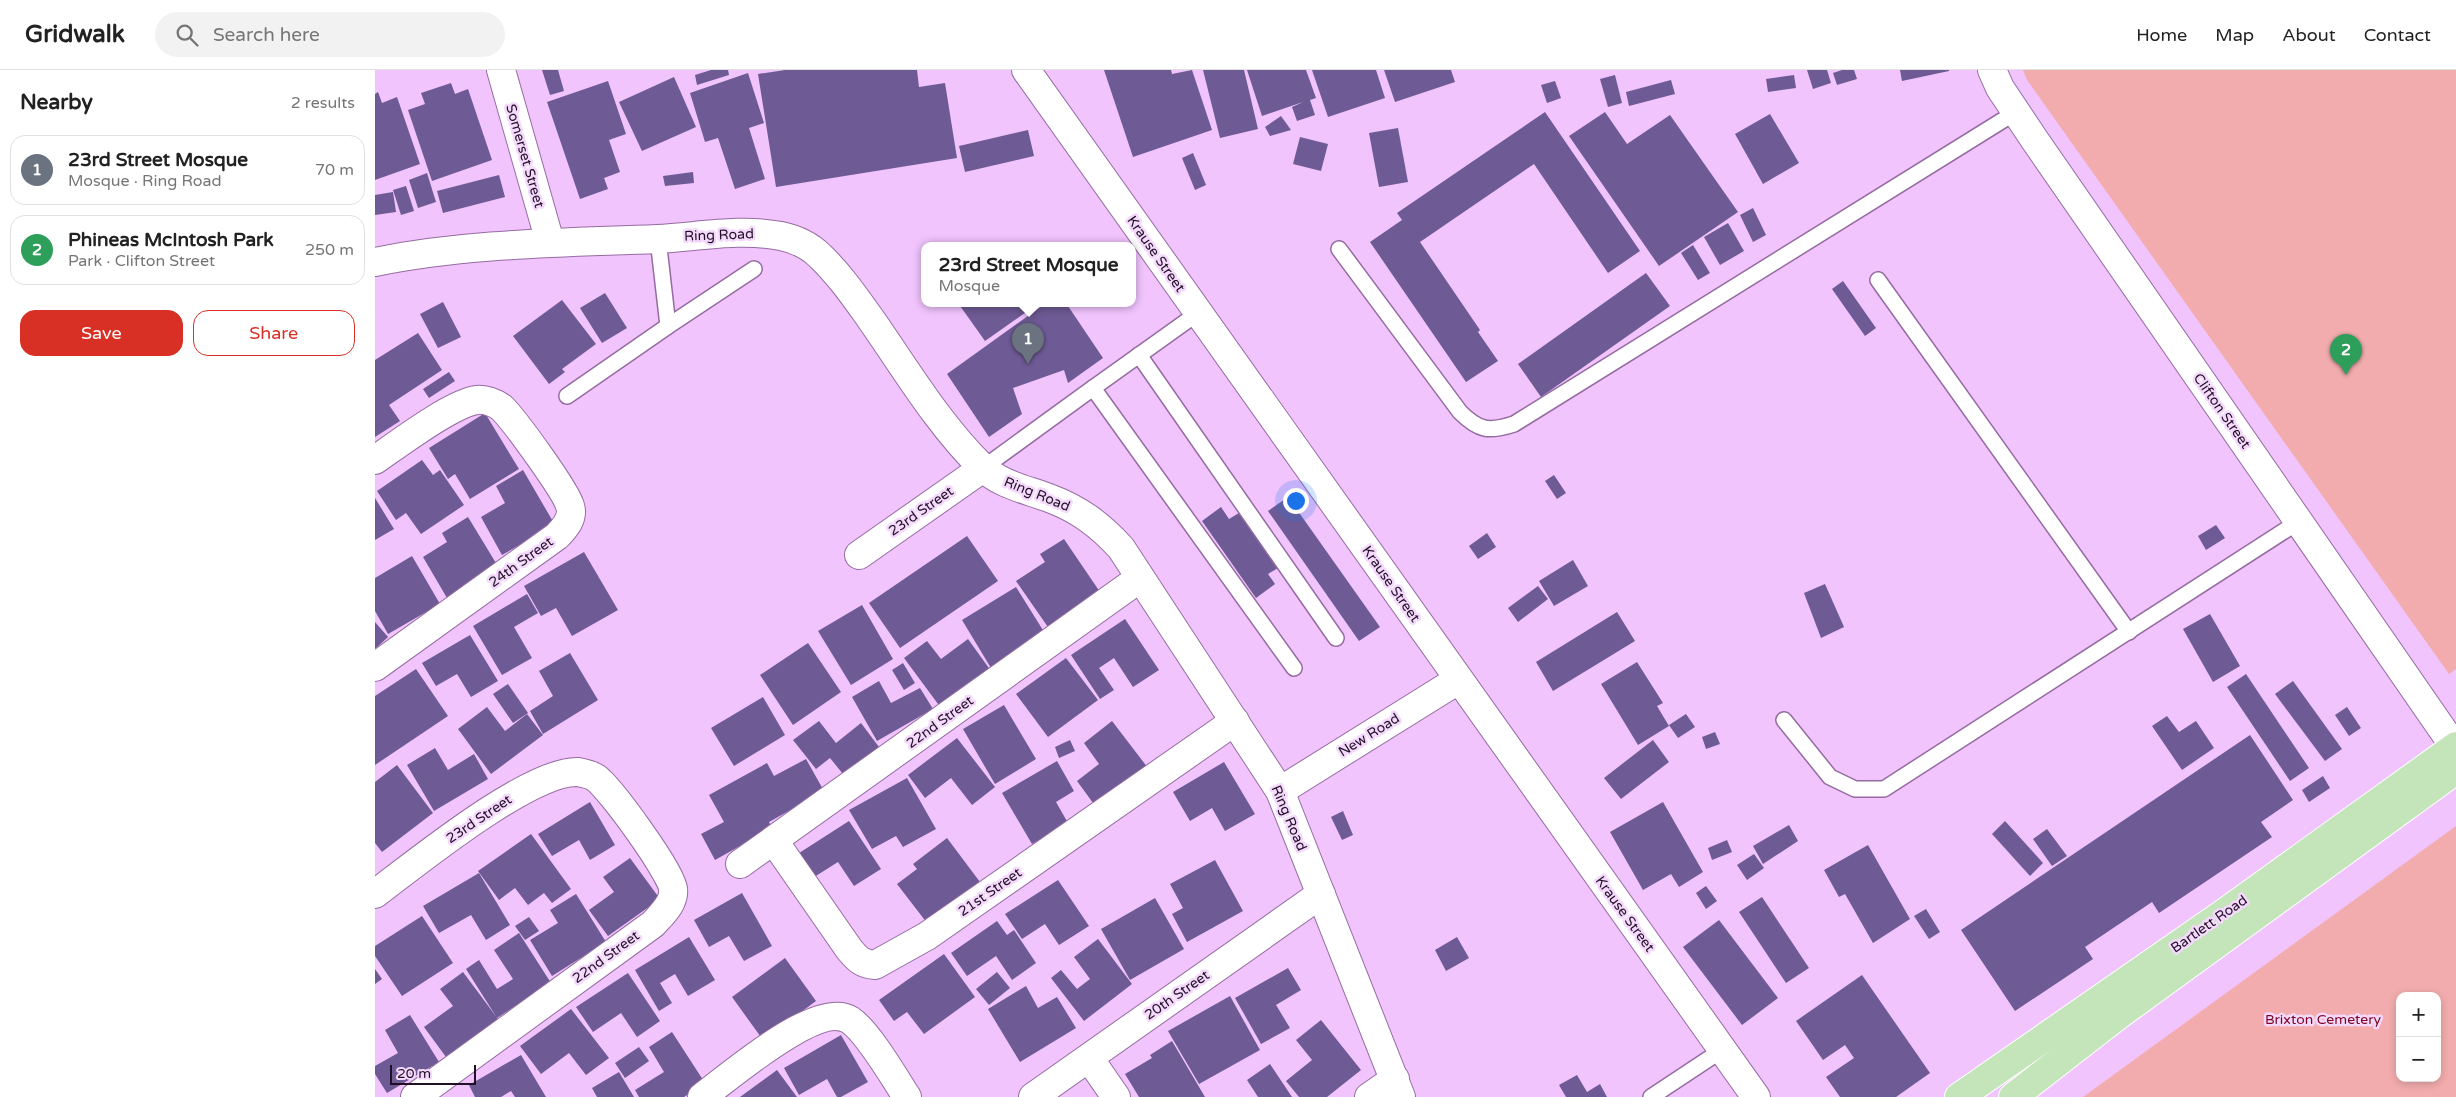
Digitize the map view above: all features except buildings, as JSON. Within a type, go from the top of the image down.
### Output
[{"type":"main road","name":"Bartlett Road","points":[[1959,1097],[2456,753]]},
{"type":"main road","name":"Bartlett Road","points":[[2013,1097],[2456,753]]},
{"type":"street","name":"Somerset Street","points":[[501,70],[549,242]]},
{"type":"street","name":"Krause Street","points":[[1026,70],[1756,1097]]},
{"type":"street","name":"Clifton Street","points":[[1992,70],[2016,112],[2456,753]]},
{"type":"street","name":"Ring Road","points":[[375,262],[406,256],[549,242],[658,238],[747,232],[783,236],[806,245],[820,256],[850,290],[956,440],[983,468],[1005,483],[1049,498],[1089,517],[1121,548],[1279,791],[1398,1088]]},
{"type":"street","name":"24th Street","points":[[375,460],[418,430],[464,404],[477,400],[488,401],[501,407],[562,491],[570,506],[569,520],[557,536],[375,667]]},
{"type":"street","name":"23rd Street","points":[[859,555],[983,468]]},
{"type":"street","name":"22nd Street","points":[[740,864],[1140,578]]},
{"type":"street","name":"New Road","points":[[1279,791],[1458,680]]},
{"type":"street","name":"21st Street","points":[[774,841],[849,949],[859,960],[866,964],[875,964],[927,936],[1235,721]]},
{"type":"street","name":"23rd Street","points":[[375,894],[444,842],[524,789],[557,776],[577,772],[594,776]]},
{"type":"street","name":"22nd Street","points":[[415,1097],[653,924],[667,909],[673,898],[670,879],[606,788],[594,776]]},
{"type":"street","name":"20th Street","points":[[1033,1097],[1321,894]]},
{"type":"street","points":[[702,1097],[774,1043],[799,1028],[831,1016],[842,1016],[851,1021],[878,1053],[907,1097]]},
{"type":"street","points":[[1089,1058],[1116,1097]]},
{"type":"street","points":[[1369,1097],[1398,1088]]},
{"type":"lane","points":[[1339,249],[1460,412],[1471,422],[1484,429],[1499,429],[1514,424],[2016,112]]},
{"type":"lane","points":[[658,238],[668,326]]},
{"type":"lane","points":[[567,396],[754,269]]},
{"type":"lane","points":[[1878,280],[2129,632]]},
{"type":"lane","points":[[983,468],[1198,313]]},
{"type":"lane","points":[[1139,355],[1336,638]]},
{"type":"lane","points":[[1093,388],[1294,668]]},
{"type":"lane","points":[[1784,720],[1830,777],[1855,789],[1884,789],[2299,522]]},
{"type":"lane","points":[[1651,1097],[1722,1050]]},
{"type":"green space","points":[[2023,70],[2456,70],[2456,669],[2449,674],[2027,80]]},
{"type":"green space","name":"Brixton Cemetery","points":[[2456,826],[2456,1097],[2083,1097]]},
{"type":"place","name":"23rd Street Mosque","points":[[1028,364]]},
{"type":"place","name":"Phineas McIntosh Park","points":[[2346,375]]}]
